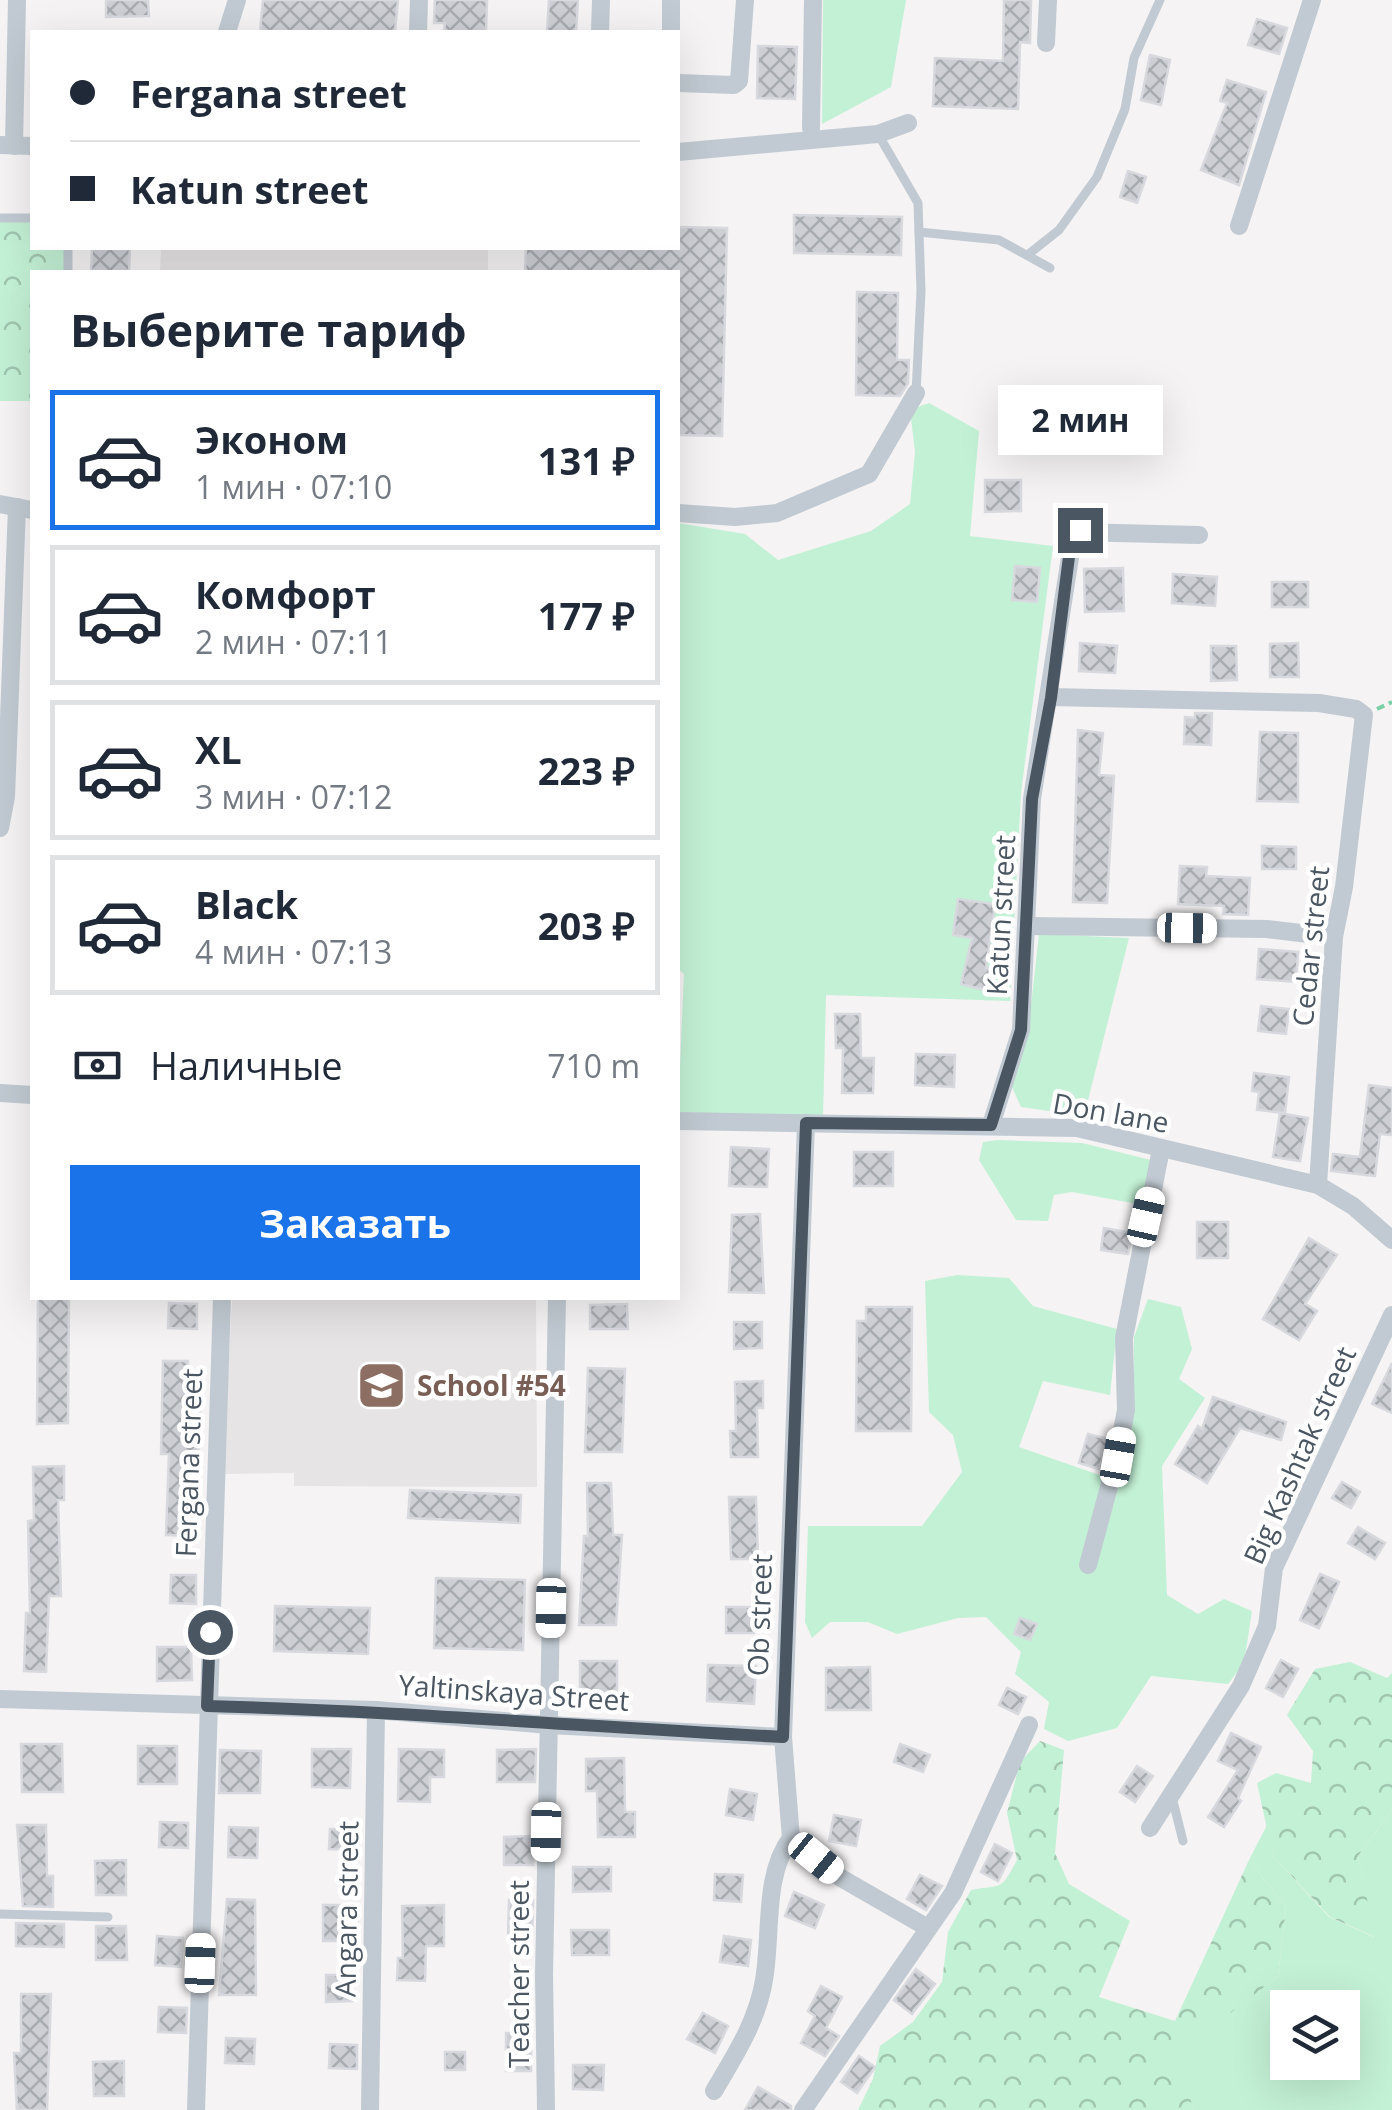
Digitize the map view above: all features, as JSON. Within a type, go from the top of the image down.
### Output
[{"type":"street","points":[[16,145],[17,0]]},
{"type":"street","points":[[228,30],[237,0]]},
{"type":"street","points":[[418,30],[419,0]]},
{"type":"street","points":[[600,30],[602,0]]},
{"type":"street","points":[[671,0],[671,30]]},
{"type":"street","points":[[680,83],[739,82],[745,0]]},
{"type":"street","points":[[811,128],[813,0]]},
{"type":"street","points":[[1046,43],[1048,0]]},
{"type":"street","points":[[1238,226],[1312,0]]},
{"type":"street","points":[[680,152],[878,134],[908,123]]},
{"type":"street","points":[[680,513],[735,517],[777,513],[869,474],[916,393]]},
{"type":"street","points":[[0,828],[6,797],[16,507]]},
{"type":"street","name":"Katun street","points":[[991,1125],[1021,1030],[1029,926],[1032,799],[1051,698],[1071,541],[1080,530],[1199,535]]},
{"type":"street","name":"Cedar street","points":[[1051,698],[1319,702],[1356,709],[1364,715],[1344,887],[1334,938],[1318,1184]]},
{"type":"street","points":[[1029,926],[1266,929],[1334,938]]},
{"type":"street","points":[[0,1094],[30,1095]]},
{"type":"street","name":"Don lane","points":[[680,1121],[1077,1128],[1318,1184],[1353,1206],[1392,1240]]},
{"type":"street","name":"Ob street","points":[[714,2091],[753,2024],[764,1980],[778,1856],[791,1838],[783,1737],[806,1123]]},
{"type":"street","points":[[1088,1565],[1118,1457],[1126,1410],[1124,1338],[1162,1149]]},
{"type":"street","name":"Fergana street","points":[[196,2110],[222,1300]]},
{"type":"street","name":"Teacher street","points":[[546,2110],[548,1725],[557,1300]]},
{"type":"street","name":"Big Kashtak street","points":[[1150,1828],[1241,1686],[1267,1626],[1274,1568],[1392,1315]]},
{"type":"street","name":"Yaltinskaya Street","points":[[0,1699],[376,1710],[548,1725],[783,1737]]},
{"type":"street","name":"Angara street","points":[[370,2110],[376,1710]]},
{"type":"street","points":[[803,2110],[952,1893],[1030,1725]]},
{"type":"street","points":[[791,1838],[840,1878],[928,1928]]},
{"type":"lane","points":[[1030,254],[1059,230],[1097,177],[1125,109],[1134,58],[1160,0]]},
{"type":"lane","points":[[878,134],[918,203],[916,393]]},
{"type":"lane","points":[[0,218],[30,218]]},
{"type":"lane","points":[[919,232],[999,240],[1050,268]]},
{"type":"lane","points":[[1172,1794],[1183,1842]]},
{"type":"lane","points":[[0,1914],[108,1917]]},
{"type":"shaded area","points":[[161,250],[488,250],[488,270],[160,270]]},
{"type":"shaded area","name":"School #54","points":[[232,1300],[536,1300],[537,1487],[294,1486],[294,1473],[223,1474]]},
{"type":"green space","points":[[823,0],[906,0],[891,87],[822,124]]},
{"type":"green space","points":[[0,218],[30,218],[30,250],[68,250],[68,270],[30,270],[30,401],[0,401]]},
{"type":"green space","points":[[929,403],[979,431],[970,536],[1053,546],[1021,793],[1010,1001],[826,995],[823,1117],[680,1112],[684,974],[680,971],[680,523],[745,534],[778,560],[871,531],[910,504],[915,452],[910,410]]},
{"type":"green space","points":[[1039,934],[1129,938],[1084,1116],[1021,1107],[1012,1087],[1028,1032]]},
{"type":"green space","points":[[983,1142],[1082,1143],[1151,1160],[1143,1205],[1072,1192],[1054,1195],[1048,1221],[1016,1220],[979,1160]]},
{"type":"green space","points":[[957,1275],[1009,1278],[1033,1306],[1117,1329],[1110,1395],[1043,1381],[1019,1447],[1105,1477],[1134,1405],[1134,1337],[1148,1299],[1181,1307],[1192,1349],[1179,1379],[1205,1398],[1162,1466],[1167,1595],[1198,1614],[1224,1599],[1252,1611],[1244,1663],[1228,1684],[1151,1676],[1117,1728],[1068,1741],[1044,1729],[1049,1702],[1015,1674],[1021,1652],[986,1617],[958,1618],[897,1634],[868,1622],[830,1622],[812,1638],[805,1622],[808,1526],[922,1526],[962,1472],[953,1435],[929,1412],[925,1281]]},
{"type":"green space","points":[[1350,1662],[1387,1678],[1392,1673],[1392,1810],[1358,1856],[1375,1937],[1330,1917],[1273,1856],[1257,1783],[1276,1773],[1311,1783],[1313,1751],[1287,1715],[1315,1669]]},
{"type":"green space","points":[[1040,1741],[1064,1750],[1055,1853],[1069,1884],[1130,1921],[1099,1997],[1175,2021],[1249,1860],[1286,1908],[1278,1976],[1176,2055],[1194,2110],[858,2110],[873,2079],[880,2046],[913,2022],[942,1982],[948,1932],[971,1890],[1000,1885],[1017,1860],[1007,1813],[1020,1762]]},
{"type":"green space","points":[[1392,1810],[1392,2110],[1194,2110],[1175,2055],[1278,1976],[1286,1908],[1249,1860],[1267,1825],[1273,1856],[1329,1917],[1374,1937],[1358,1856]]},
{"type":"building","points":[[106,0],[148,0],[149,16],[106,17]]},
{"type":"building","points":[[263,0],[398,0],[395,30],[260,30]]},
{"type":"building","points":[[435,0],[487,0],[486,30],[444,30],[445,23],[434,23]]},
{"type":"building","points":[[549,0],[578,0],[576,30],[547,30]]},
{"type":"building","points":[[1004,0],[1031,0],[1030,43],[1020,42],[1018,109],[933,106],[935,58],[1003,61]]},
{"type":"building","points":[[1257,19],[1287,28],[1279,54],[1248,45]]},
{"type":"building","points":[[758,46],[797,47],[795,99],[757,98]]},
{"type":"building","points":[[1150,55],[1170,60],[1161,105],[1141,100]]},
{"type":"building","points":[[1227,80],[1266,92],[1239,185],[1201,170],[1227,103],[1220,101]]},
{"type":"building","points":[[1128,171],[1146,177],[1137,203],[1120,197]]},
{"type":"building","points":[[794,215],[902,217],[901,255],[794,253]]},
{"type":"building","points":[[680,227],[727,228],[722,436],[680,435],[680,270],[525,270],[526,250],[680,250]]},
{"type":"building","points":[[92,250],[130,250],[129,270],[91,270]]},
{"type":"building","points":[[857,292],[898,293],[897,360],[909,360],[908,383],[900,396],[856,395]]},
{"type":"building","points":[[985,480],[1021,480],[1021,511],[985,512]]},
{"type":"building","points":[[1015,566],[1040,568],[1037,602],[1012,600]]},
{"type":"building","points":[[1123,568],[1124,611],[1085,612],[1084,569]]},
{"type":"building","points":[[1173,574],[1217,577],[1215,606],[1172,603]]},
{"type":"building","points":[[1272,582],[1308,582],[1308,607],[1272,607]]},
{"type":"building","points":[[1080,643],[1117,646],[1115,673],[1079,671]]},
{"type":"building","points":[[1298,643],[1299,677],[1270,677],[1270,644]]},
{"type":"building","points":[[1211,646],[1236,646],[1237,680],[1211,681]]},
{"type":"building","points":[[1195,713],[1212,713],[1211,745],[1184,744],[1185,717],[1195,718]]},
{"type":"building","points":[[1078,730],[1103,733],[1099,775],[1114,776],[1107,903],[1073,902]]},
{"type":"building","points":[[1260,732],[1298,733],[1298,802],[1257,801]]},
{"type":"building","points":[[1262,846],[1296,847],[1296,869],[1262,869]]},
{"type":"building","points":[[1180,866],[1207,867],[1206,876],[1250,878],[1248,915],[1223,914],[1224,906],[1178,904]]},
{"type":"building","points":[[958,899],[995,904],[986,968],[997,970],[992,992],[961,984],[972,938],[953,935]]},
{"type":"building","points":[[1259,949],[1298,952],[1296,982],[1257,979]]},
{"type":"building","points":[[1261,1006],[1289,1009],[1286,1034],[1258,1031]]},
{"type":"building","points":[[835,1014],[860,1014],[861,1058],[874,1058],[873,1093],[842,1093],[843,1048],[836,1048]]},
{"type":"building","points":[[916,1054],[955,1055],[954,1087],[915,1085]]},
{"type":"building","points":[[1254,1073],[1289,1077],[1285,1113],[1257,1110],[1259,1092],[1252,1091]]},
{"type":"building","points":[[1369,1085],[1392,1088],[1392,1135],[1380,1134],[1375,1176],[1331,1171],[1333,1154],[1360,1157]]},
{"type":"building","points":[[1280,1113],[1308,1118],[1300,1161],[1273,1157]]},
{"type":"building","points":[[731,1147],[769,1149],[767,1187],[729,1186]]},
{"type":"building","points":[[854,1152],[893,1152],[893,1186],[854,1186]]},
{"type":"building","points":[[760,1214],[764,1293],[729,1292],[732,1215]]},
{"type":"building","points":[[1197,1222],[1228,1222],[1228,1258],[1197,1258]]},
{"type":"building","points":[[1104,1228],[1132,1233],[1128,1254],[1101,1250]]},
{"type":"building","points":[[1309,1238],[1337,1255],[1305,1304],[1317,1311],[1299,1340],[1263,1319]]},
{"type":"building","points":[[38,1300],[69,1300],[68,1423],[37,1424]]},
{"type":"building","points":[[169,1303],[197,1304],[197,1329],[168,1328]]},
{"type":"building","points":[[627,1304],[628,1329],[590,1329],[590,1305]]},
{"type":"building","points":[[866,1307],[912,1307],[911,1431],[856,1431],[857,1321],[866,1321]]},
{"type":"building","points":[[734,1322],[762,1322],[762,1348],[734,1349]]},
{"type":"building","points":[[163,1361],[188,1361],[189,1411],[200,1411],[195,1536],[166,1535],[169,1454],[161,1454]]},
{"type":"building","points":[[1392,1363],[1392,1413],[1372,1404]]},
{"type":"building","points":[[588,1368],[625,1369],[622,1452],[585,1452]]},
{"type":"building","points":[[763,1381],[763,1408],[757,1408],[758,1457],[731,1457],[730,1431],[736,1431],[735,1382]]},
{"type":"building","points":[[1213,1397],[1286,1422],[1281,1440],[1240,1428],[1207,1483],[1175,1464],[1198,1426],[1202,1429]]},
{"type":"building","points":[[1088,1434],[1108,1439],[1099,1469],[1079,1463]]},
{"type":"building","points":[[64,1466],[64,1500],[58,1500],[61,1596],[49,1596],[46,1672],[24,1671],[26,1613],[30,1613],[28,1521],[34,1520],[33,1467]]},
{"type":"building","points":[[1342,1482],[1360,1492],[1351,1508],[1332,1498]]},
{"type":"building","points":[[587,1483],[611,1483],[613,1535],[622,1535],[616,1625],[579,1625],[584,1536],[588,1536]]},
{"type":"building","points":[[410,1490],[521,1495],[520,1523],[408,1518]]},
{"type":"building","points":[[729,1497],[756,1497],[758,1559],[731,1559]]},
{"type":"building","points":[[1358,1527],[1385,1543],[1375,1559],[1348,1543]]},
{"type":"building","points":[[1320,1574],[1339,1582],[1319,1628],[1300,1620]]},
{"type":"building","points":[[171,1575],[196,1575],[196,1604],[170,1603]]},
{"type":"building","points":[[436,1578],[525,1580],[523,1650],[434,1648]]},
{"type":"building","points":[[275,1606],[370,1608],[368,1654],[274,1651]]},
{"type":"building","points":[[726,1607],[753,1607],[754,1633],[726,1633]]},
{"type":"building","points":[[1020,1618],[1037,1624],[1030,1640],[1014,1634]]},
{"type":"building","points":[[157,1647],[191,1647],[192,1680],[157,1681]]},
{"type":"building","points":[[1281,1660],[1298,1669],[1283,1697],[1266,1688]]},
{"type":"building","points":[[580,1661],[617,1661],[617,1695],[580,1695]]},
{"type":"building","points":[[708,1665],[756,1666],[754,1704],[707,1701]]},
{"type":"building","points":[[870,1667],[871,1710],[826,1710],[826,1668]]},
{"type":"building","points":[[1007,1688],[1026,1697],[1018,1714],[999,1705]]},
{"type":"building","points":[[1231,1733],[1261,1747],[1238,1798],[1241,1801],[1224,1827],[1208,1817],[1238,1770],[1218,1761]]},
{"type":"building","points":[[21,1744],[62,1744],[63,1792],[22,1792]]},
{"type":"building","points":[[900,1744],[930,1755],[923,1772],[894,1762]]},
{"type":"building","points":[[138,1746],[177,1746],[177,1784],[138,1784]]},
{"type":"building","points":[[312,1749],[351,1749],[350,1788],[312,1787]]},
{"type":"building","points":[[399,1749],[444,1750],[444,1777],[430,1777],[430,1802],[398,1801]]},
{"type":"building","points":[[536,1749],[535,1782],[497,1782],[497,1750]]},
{"type":"building","points":[[220,1750],[261,1751],[260,1793],[219,1793]]},
{"type":"building","points":[[624,1758],[625,1812],[635,1812],[635,1837],[598,1837],[597,1791],[586,1791],[586,1759]]},
{"type":"building","points":[[1137,1766],[1153,1776],[1135,1802],[1120,1792]]},
{"type":"building","points":[[730,1789],[757,1794],[753,1820],[726,1815]]},
{"type":"building","points":[[834,1815],[861,1820],[856,1846],[829,1841]]},
{"type":"building","points":[[160,1822],[188,1823],[188,1848],[159,1847]]},
{"type":"building","points":[[17,1825],[46,1825],[47,1876],[53,1876],[53,1907],[23,1906]]},
{"type":"building","points":[[229,1827],[258,1828],[257,1858],[228,1857]]},
{"type":"building","points":[[330,1829],[354,1829],[354,1850],[329,1849]]},
{"type":"building","points":[[533,1836],[533,1865],[504,1865],[504,1837]]},
{"type":"building","points":[[995,1844],[1012,1853],[998,1881],[981,1872]]},
{"type":"building","points":[[126,1860],[126,1895],[96,1895],[95,1861]]},
{"type":"building","points":[[573,1867],[611,1867],[611,1891],[573,1892]]},
{"type":"building","points":[[715,1874],[743,1875],[741,1902],[714,1900]]},
{"type":"building","points":[[920,1875],[942,1886],[926,1910],[907,1899]]},
{"type":"building","points":[[794,1892],[824,1905],[815,1928],[785,1916]]},
{"type":"building","points":[[227,1899],[255,1900],[256,1995],[219,1995]]},
{"type":"building","points":[[509,1900],[533,1900],[532,1938],[508,1938]]},
{"type":"building","points":[[323,1905],[358,1905],[358,1941],[323,1941]]},
{"type":"building","points":[[444,1905],[444,1946],[426,1946],[425,1981],[397,1980],[398,1958],[403,1958],[402,1906]]},
{"type":"building","points":[[16,1923],[64,1924],[64,1947],[16,1946]]},
{"type":"building","points":[[96,1926],[126,1926],[127,1960],[96,1960]]},
{"type":"building","points":[[571,1930],[609,1930],[609,1955],[572,1955]]},
{"type":"building","points":[[157,1936],[183,1938],[181,1967],[155,1965]]},
{"type":"building","points":[[724,1936],[751,1940],[748,1966],[720,1962]]},
{"type":"building","points":[[916,1969],[935,1984],[912,2014],[894,2000]]},
{"type":"building","points":[[326,1975],[353,1975],[353,2001],[326,2002]]},
{"type":"building","points":[[821,1986],[842,1997],[826,2028],[839,2036],[825,2056],[801,2043],[815,2016],[808,2011]]},
{"type":"building","points":[[21,1994],[51,1994],[47,2110],[17,2110],[14,2053],[21,2053]]},
{"type":"building","points":[[159,2007],[187,2008],[186,2033],[158,2032]]},
{"type":"building","points":[[703,2013],[728,2026],[715,2053],[687,2039]]},
{"type":"building","points":[[506,2033],[531,2034],[531,2071],[506,2071]]},
{"type":"building","points":[[226,2038],[255,2039],[254,2064],[225,2063]]},
{"type":"building","points":[[330,2044],[357,2045],[357,2069],[329,2068]]},
{"type":"building","points":[[445,2052],[465,2052],[465,2070],[445,2070]]},
{"type":"building","points":[[859,2056],[875,2067],[857,2093],[841,2082]]},
{"type":"building","points":[[124,2061],[124,2096],[94,2096],[93,2062]]},
{"type":"building","points":[[573,2065],[604,2065],[603,2090],[573,2089]]},
{"type":"building","points":[[758,2087],[791,2106],[791,2110],[745,2110]]},
{"type":"place","name":"School #54","points":[[382,1385]]},
{"type":"route","points":[[210,1632],[207,1706],[376,1710],[548,1725],[783,1737],[806,1123],[991,1125],[1021,1030],[1029,926],[1032,799],[1051,698],[1071,541],[1074,532],[1080,530]]}]
